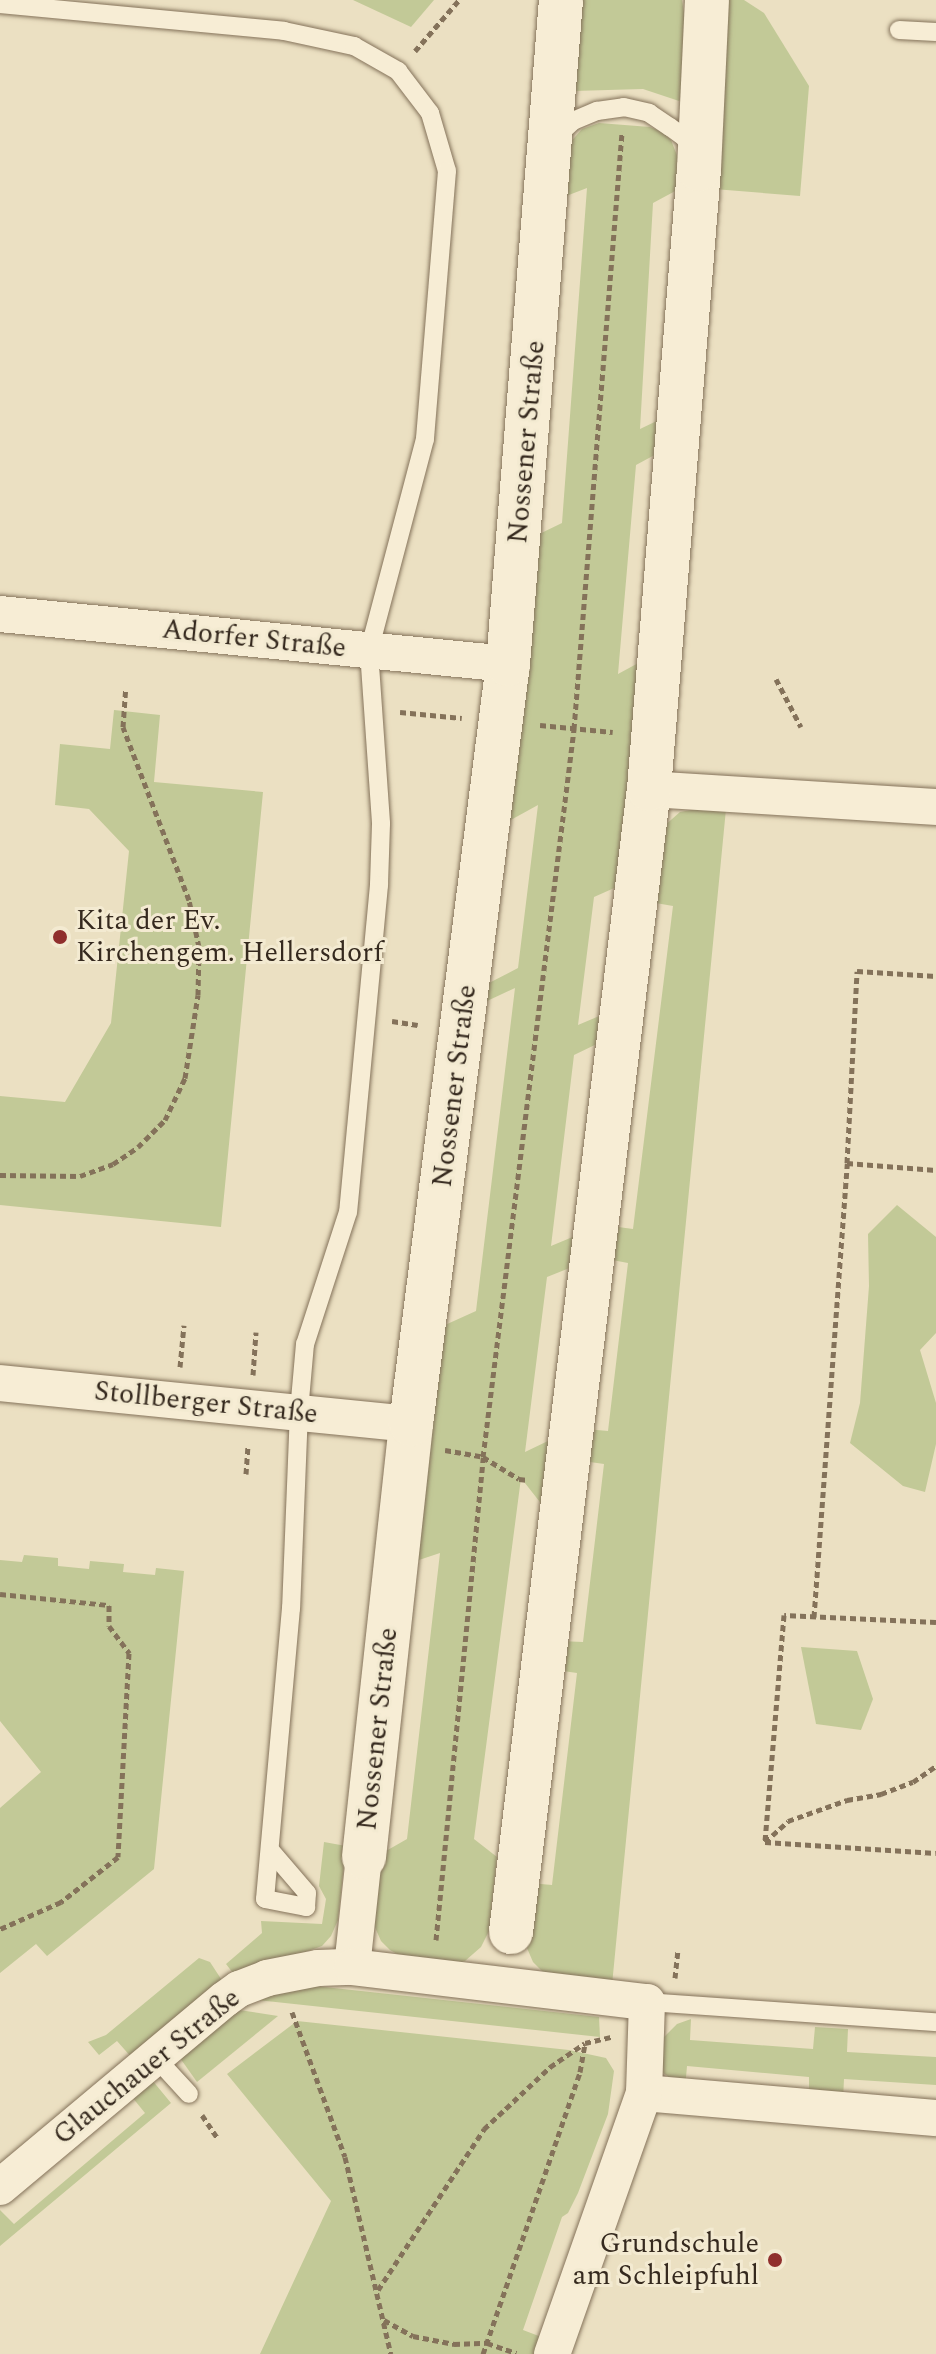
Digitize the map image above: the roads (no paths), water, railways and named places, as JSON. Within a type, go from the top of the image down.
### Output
[{"type":"street","name":"Nossener Straße","points":[[352,1967],[410,1434],[502,722],[552,141],[561,0]]},
{"type":"street","points":[[504,1983],[649,789],[699,169],[707,0]]},
{"type":"street","name":"Adorfer Straße","points":[[0,614],[508,664]]},
{"type":"street","points":[[649,789],[936,807]]},
{"type":"street","name":"Stollberger Straße","points":[[0,1383],[299,1411],[410,1434]]},
{"type":"street","points":[[352,1967],[647,2002],[644,2093],[552,2354]]},
{"type":"street","name":"Glauchauer Straße","points":[[0,2187],[239,1989],[289,1972],[352,1967]]},
{"type":"street","points":[[644,2093],[936,2118]]},
{"type":"lane","points":[[0,4],[284,31],[354,46],[398,71],[430,113],[447,171],[425,439],[369,651],[381,824],[379,885],[348,1212],[305,1344],[299,1411],[291,1608],[271,1851]]},
{"type":"lane","points":[[899,30],[936,32]]},
{"type":"lane","points":[[552,141],[573,121],[597,111],[624,107],[649,113],[685,138],[699,169]]},
{"type":"lane","points":[[647,2002],[936,2022]]},
{"type":"lane","points":[[155,2057],[189,2094]]},
{"type":"place","name":"Kita der Ev. Kirchengem. Hellersdorf","points":[[60,937]]},
{"type":"place","name":"Grundschule am Schleipfuhl","points":[[775,2260]]}]
